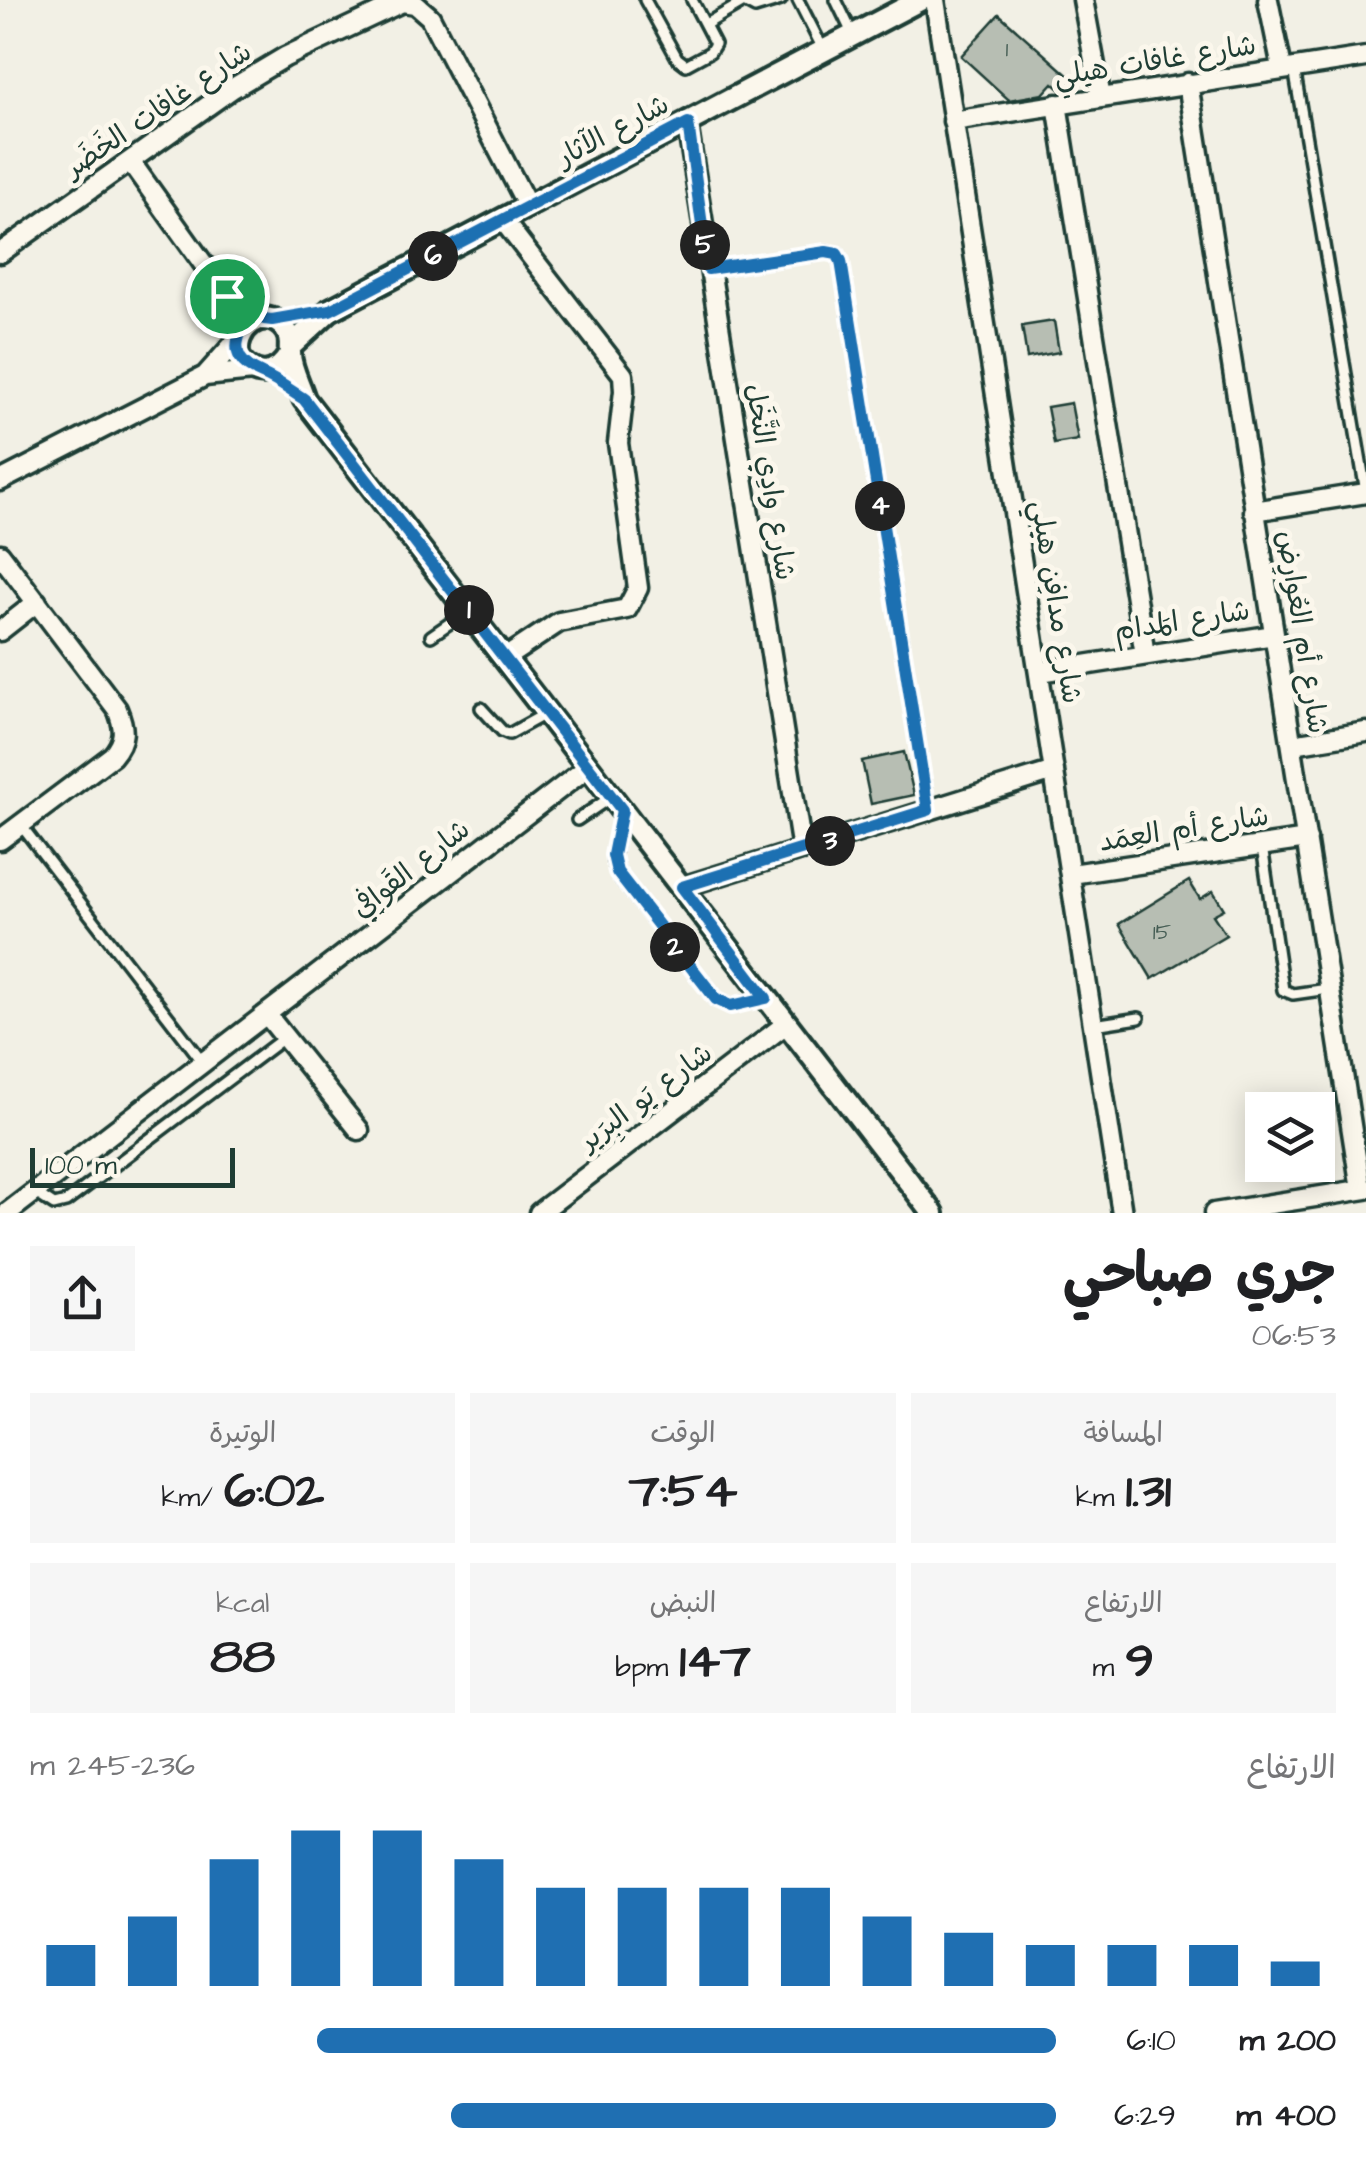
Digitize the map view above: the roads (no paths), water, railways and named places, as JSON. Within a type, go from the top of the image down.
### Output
[{"type":"street","name":"شارع الآثار","points":[[290,350],[330,310],[920,0]]},
{"type":"street","name":"شارع مدافِن هيلي","points":[[935,0],[1122,1213]]},
{"type":"street","points":[[1083,0],[1101,98]]},
{"type":"street","points":[[1268,0],[1288,68]]},
{"type":"street","name":"شارع غافات الخَضَر","points":[[0,253],[263,70],[389,6],[408,2],[430,16],[528,207]]},
{"type":"street","name":"شارع غافات هيلي","points":[[953,121],[1366,57]]},
{"type":"street","name":"شارع أم العُوارِض","points":[[1188,83],[1328,990],[1364,1189]]},
{"type":"street","points":[[1057,104],[1145,655]]},
{"type":"street","name":"شارع وادِي النَّخَل","points":[[688,123],[802,850]]},
{"type":"street","points":[[130,161],[227,296],[239,336],[239,358],[304,399]]},
{"type":"street","points":[[502,219],[622,375],[618,443],[638,588],[627,609],[560,622],[505,658]]},
{"type":"street","points":[[227,296],[286,330],[304,399],[932,1213]]},
{"type":"street","name":"شارع الآثار","points":[[268,320],[330,310]]},
{"type":"street","points":[[0,481],[204,376],[255,320],[268,320]]},
{"type":"street","points":[[204,376],[280,368],[290,350]]},
{"type":"street","points":[[1254,511],[1366,493]]},
{"type":"street","points":[[0,554],[117,709],[124,734],[122,746],[112,756],[0,840]]},
{"type":"street","points":[[0,631],[37,602]]},
{"type":"street","name":"شارع المَدام","points":[[1040,672],[1274,635]]},
{"type":"street","points":[[1293,744],[1366,732]]},
{"type":"street","name":"شارع القَوافِي","points":[[7,1213],[588,767]]},
{"type":"street","points":[[682,887],[1054,772]]},
{"type":"street","name":"شارع أم العِمَد","points":[[1070,874],[1306,839]]},
{"type":"street","points":[[267,1014],[359,1130]]},
{"type":"street","name":"شارع يَو البِرَير","points":[[539,1213],[786,1024]]},
{"type":"street","points":[[1214,1213],[1276,1208],[1364,1189]]},
{"type":"lane","points":[[645,0],[681,63],[693,63],[714,48],[714,39],[692,0]]},
{"type":"lane","points":[[706,24],[741,2],[764,7],[781,0]]},
{"type":"lane","points":[[798,0],[824,50]]},
{"type":"lane","points":[[836,0],[854,35]]},
{"type":"lane","points":[[1288,68],[1366,493]]},
{"type":"lane","points":[[708,269],[826,252],[837,254],[841,261],[928,810]]},
{"type":"lane","points":[[431,636],[469,610]]},
{"type":"lane","points":[[481,708],[509,734],[547,713]]},
{"type":"lane","points":[[577,820],[617,804],[613,861],[620,878],[721,1003],[731,1006],[766,998]]},
{"type":"lane","points":[[20,824],[204,1062]]},
{"type":"lane","points":[[1262,846],[1283,990],[1294,994],[1328,990]]},
{"type":"lane","points":[[1094,1025],[1139,1018]]},
{"type":"lane","points":[[34,1192],[54,1205],[66,1202],[284,1037]]}]
